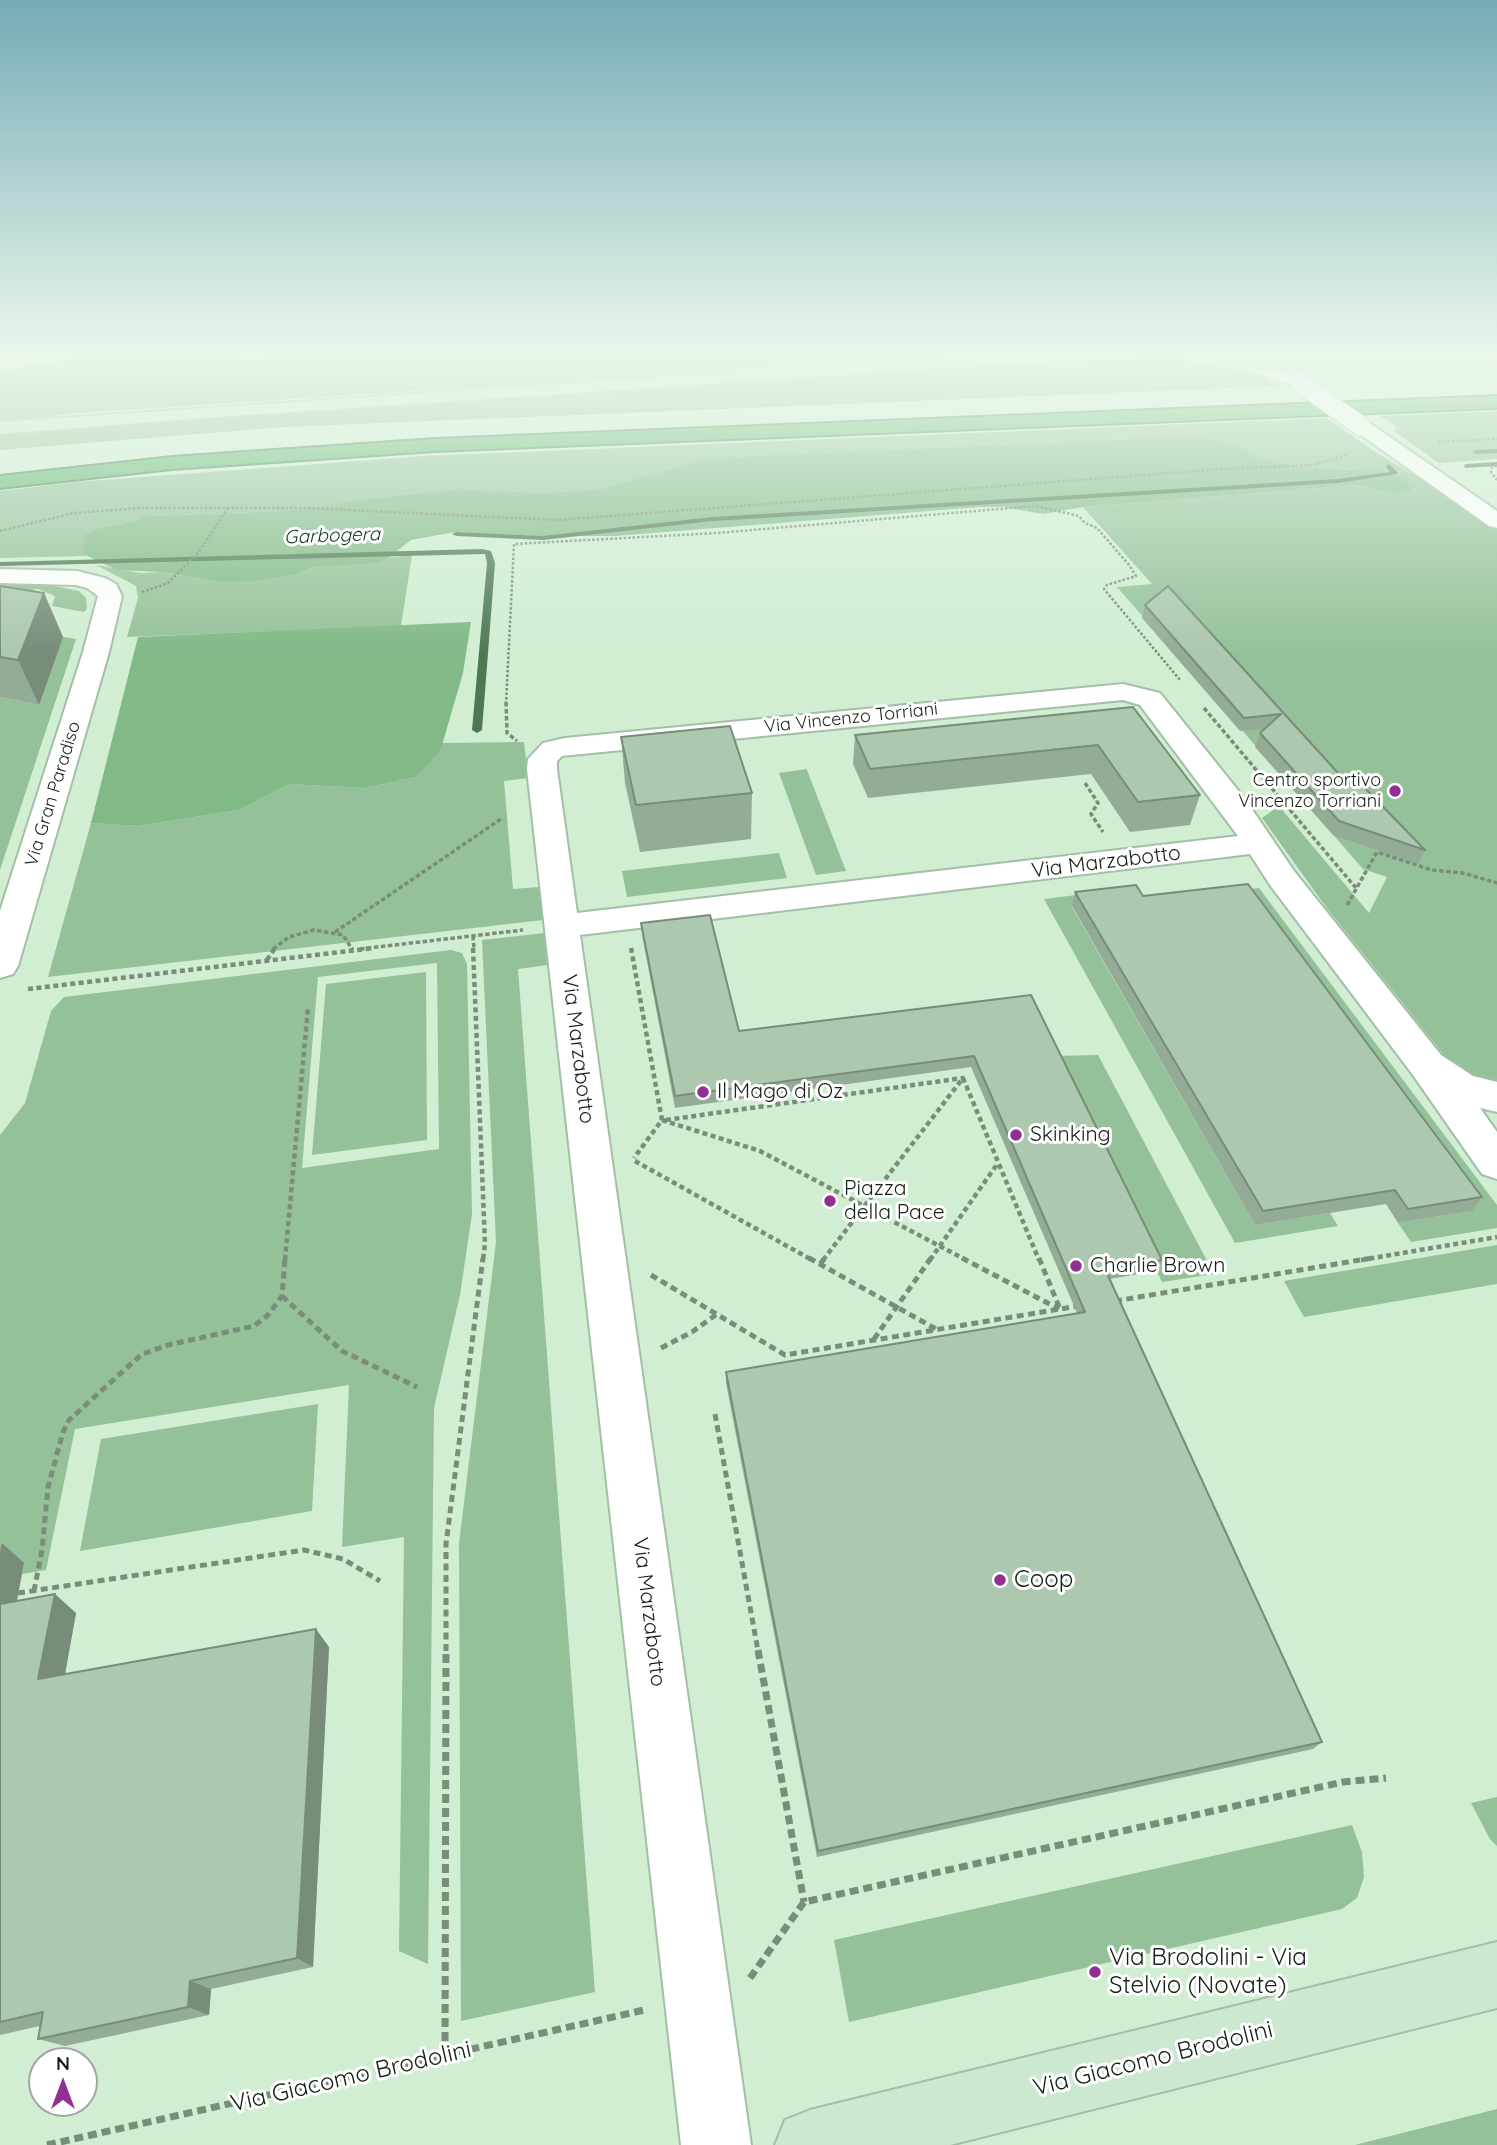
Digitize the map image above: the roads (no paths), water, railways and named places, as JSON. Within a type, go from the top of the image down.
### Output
[{"type":"highway","points":[[0,482],[172,463],[302,454]]},
{"type":"main road","name":"Via Giacomo Brodolini","points":[[810,2145],[1497,1975]]},
{"type":"street","points":[[1402,454],[1497,521]]},
{"type":"street","name":"Via Gran Paradiso","points":[[0,576],[77,578],[107,589],[108,609],[0,966]]},
{"type":"street","name":"Via Vincenzo Torriani","points":[[562,926],[542,769],[543,759],[547,753],[559,748],[584,745],[1098,694],[1134,693],[1150,699],[1234,806],[1259,843]]},
{"type":"street","points":[[1259,843],[1316,922],[1427,1065],[1497,1163]]},
{"type":"street","name":"Via Marzabotto","points":[[716,2145],[647,1346],[562,926],[1259,843]]},
{"type":"street","points":[[1427,1065],[1459,1086],[1497,1097]]},
{"type":"waterway","points":[[1466,466],[1497,464]]},
{"type":"waterway","points":[[456,534],[543,538],[713,519],[1338,481],[1395,473],[1389,466]]},
{"type":"waterway","name":"Garbogera","points":[[0,564],[482,551],[488,553],[491,563],[477,730]]},
{"type":"place","name":"Centro sportivo Vincenzo Torriani","points":[[1395,791]]},
{"type":"place","name":"Il Mago di Oz","points":[[703,1092]]},
{"type":"place","name":"Skinking","points":[[1016,1135]]},
{"type":"place","name":"Piazza della Pace","points":[[830,1201]]},
{"type":"place","name":"Charlie Brown","points":[[1076,1266]]},
{"type":"place","name":"Coop","points":[[1000,1580]]},
{"type":"place","name":"Via Brodolini - Via Stelvio (Novate)","points":[[1095,1972]]}]
